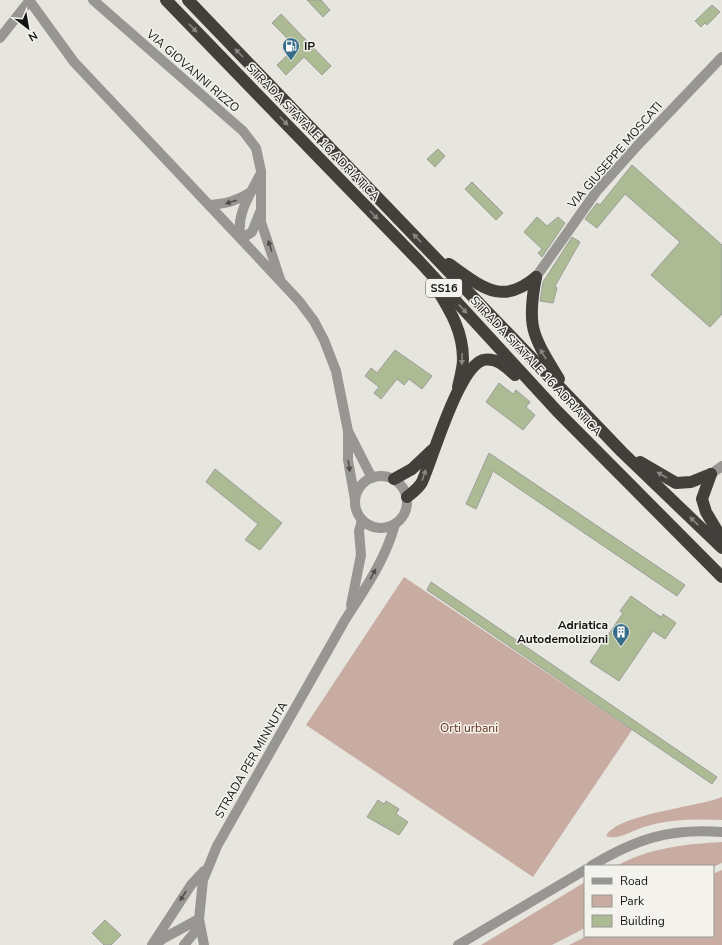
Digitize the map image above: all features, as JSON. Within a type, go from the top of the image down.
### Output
[{"type":"highway","name":"STRADA STATALE 16 ADRIATICA","points":[[166,0],[419,262],[557,411],[722,577]]},
{"type":"highway","name":"STRADA STATALE 16 ADRIATICA","points":[[188,0],[622,452],[722,548]]},
{"type":"highway","points":[[429,251],[482,286],[496,291],[513,292],[525,287],[536,277]]},
{"type":"highway","points":[[419,262],[453,316],[460,334],[463,359],[457,392]]},
{"type":"highway","points":[[536,277],[532,297],[531,320],[535,340],[571,399]]},
{"type":"highway","points":[[407,497],[422,483],[434,447],[457,392],[475,365],[484,360],[498,361],[557,411]]},
{"type":"highway","points":[[394,479],[412,470],[434,447]]},
{"type":"highway","points":[[622,452],[676,483],[691,482],[711,474]]},
{"type":"highway","points":[[711,474],[702,499],[706,512],[722,539]]},
{"type":"street","points":[[0,38],[30,0],[44,22],[74,62],[282,283],[314,321],[324,340],[336,371],[348,431],[348,460],[355,500],[358,514],[362,520],[369,525],[378,528],[386,528],[395,524],[404,515],[407,503],[407,497],[404,490],[394,479],[387,476],[372,478],[360,486],[355,500]]},
{"type":"street","name":"VIA GIOVANNI RIZZO","points":[[93,0],[243,131],[256,148],[261,171],[261,222],[282,283]]},
{"type":"street","name":"VIA GIUSEPPE MOSCATI","points":[[536,277],[596,192],[637,146],[722,57]]},
{"type":"street","points":[[241,239],[238,228],[242,212],[261,171]]},
{"type":"street","points":[[209,205],[225,204],[240,199],[251,192]]},
{"type":"street","points":[[241,239],[252,232],[261,210]]},
{"type":"street","points":[[348,431],[372,478]]},
{"type":"street","points":[[711,474],[722,466]]},
{"type":"street","name":"STRADA PER MINNUTA","points":[[345,620],[354,596],[360,555],[359,531],[362,520]]},
{"type":"street","name":"STRADA PER MINNUTA","points":[[204,945],[200,923],[203,880],[217,846],[385,551],[395,524]]},
{"type":"street","points":[[593,865],[645,839],[673,832],[699,830],[722,832]]},
{"type":"street","points":[[152,945],[191,885],[208,867]]},
{"type":"street","points":[[458,945],[584,871]]},
{"type":"street","points":[[156,945],[164,938],[200,923]]},
{"type":"street","points":[[184,945],[200,923]]},
{"type":"green space","name":"Orti urbani","points":[[404,577],[632,730],[533,877],[306,725]]},
{"type":"green space","points":[[722,797],[722,820],[663,822],[620,836],[606,836],[613,828],[625,822]]},
{"type":"green space","points":[[722,842],[722,863],[714,867],[714,865],[618,865],[654,851],[694,844]]},
{"type":"green space","points":[[722,870],[722,945],[569,945],[585,937],[714,937],[714,874]]},
{"type":"green space","points":[[584,883],[584,929],[552,945],[481,945]]},
{"type":"building","points":[[307,0],[321,0],[330,10],[323,17]]},
{"type":"building","points":[[712,5],[720,12],[707,25],[705,23],[701,27],[695,21]]},
{"type":"building","points":[[281,14],[331,66],[322,75],[304,57],[286,75],[277,65],[296,47],[272,23]]},
{"type":"building","points":[[438,149],[445,156],[435,167],[427,159]]},
{"type":"building","points":[[632,165],[722,245],[722,314],[710,327],[651,275],[680,242],[625,194],[597,228],[585,219],[597,203],[600,205]]},
{"type":"building","points":[[472,182],[503,213],[496,220],[465,189]]},
{"type":"building","points":[[537,217],[547,226],[558,217],[565,223],[542,257],[538,253],[542,249],[524,232]]},
{"type":"building","points":[[572,237],[580,242],[555,286],[557,288],[553,303],[540,301],[543,282]]},
{"type":"building","points":[[395,350],[432,376],[422,389],[409,379],[404,385],[397,379],[381,399],[374,393],[379,387],[365,376],[371,368],[377,373]]},
{"type":"building","points":[[499,383],[513,394],[516,390],[530,402],[526,407],[535,415],[523,430],[486,402]]},
{"type":"building","points":[[489,453],[685,585],[677,596],[493,471],[476,509],[466,504]]},
{"type":"building","points":[[215,469],[282,523],[260,550],[245,540],[258,524],[206,482]]},
{"type":"building","points":[[431,582],[717,777],[712,784],[427,590]]},
{"type":"building","name":"Adriatica Autodemolizioni","points":[[631,596],[661,617],[663,614],[676,623],[665,639],[653,631],[619,681],[590,662],[623,613],[620,611]]},
{"type":"building","points":[[378,800],[384,804],[386,801],[399,809],[396,814],[408,822],[399,835],[367,817]]},
{"type":"building","points":[[105,920],[121,935],[111,945],[104,945],[92,933]]},
{"type":"place","name":"IP","points":[[291,61]]},
{"type":"place","name":"Adriatica Autodemolizioni","points":[[621,647]]}]
